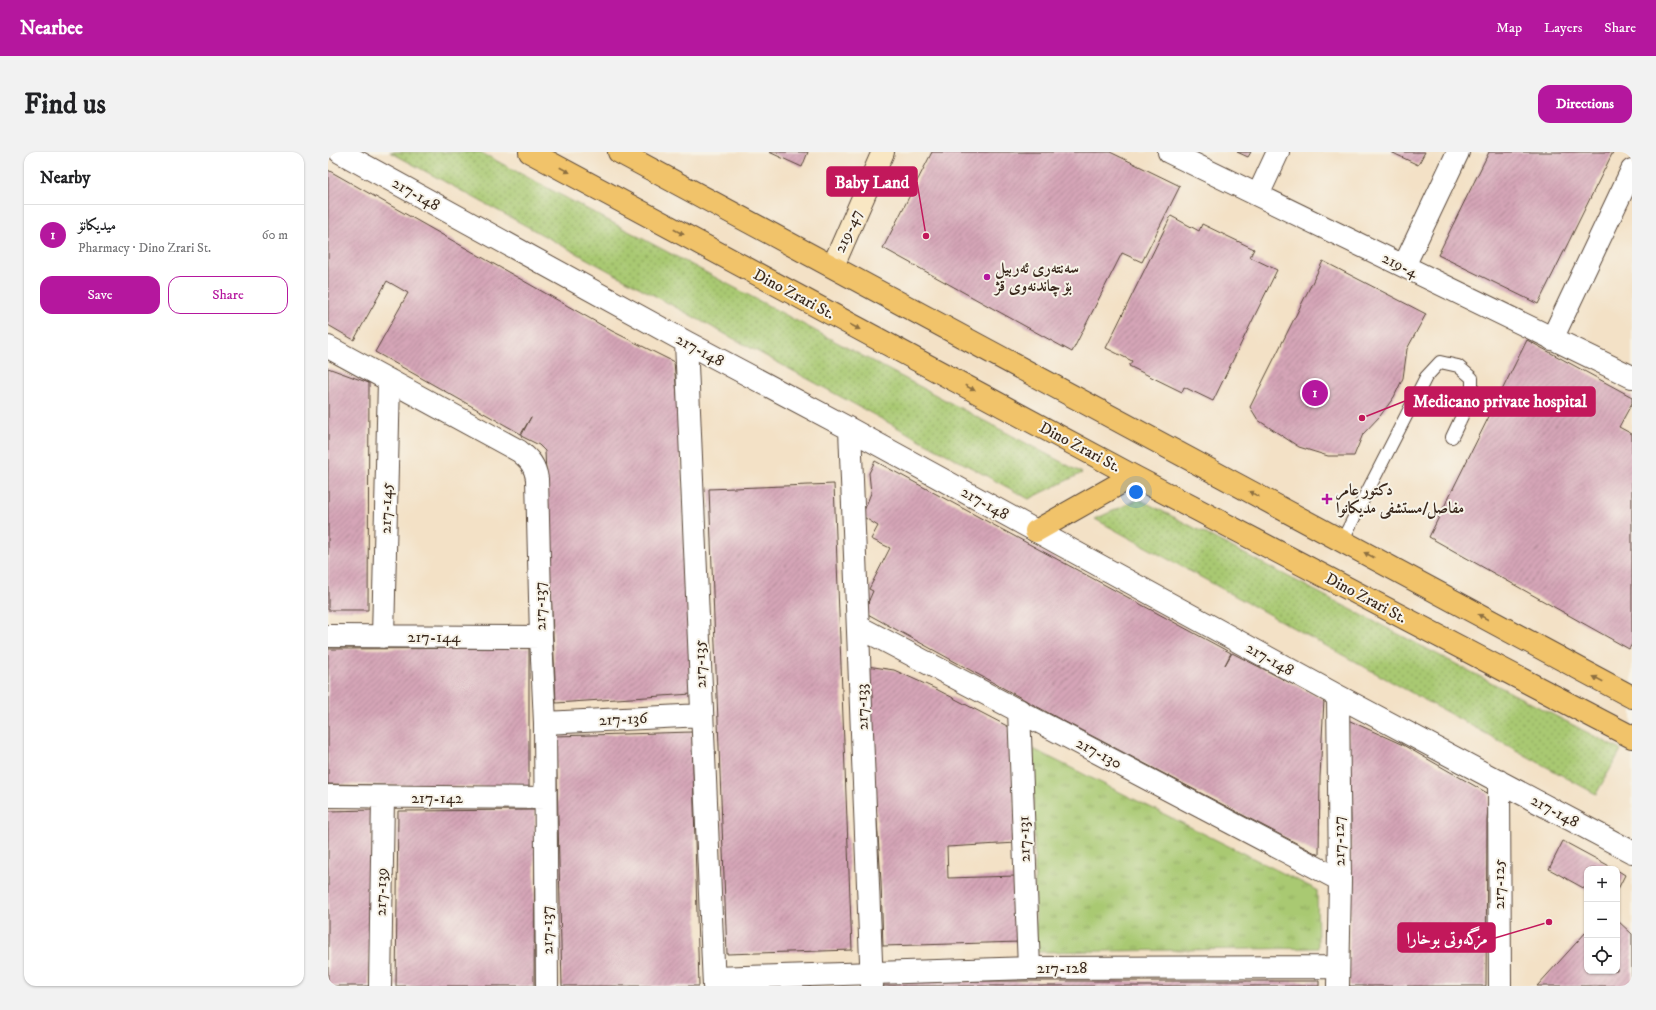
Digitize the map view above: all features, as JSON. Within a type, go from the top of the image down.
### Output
[{"type":"main road","name":"Dino Zrari St.","points":[[530,152],[1133,476],[1632,737]]},
{"type":"main road","points":[[619,152],[1632,698]]},
{"type":"main road","points":[[1036,531],[1133,476]]},
{"type":"street","name":"217-148","points":[[340,152],[686,342],[850,429],[1338,696],[1632,852]]},
{"type":"street","name":"219-47","points":[[833,266],[883,152]]},
{"type":"street","name":"219-4","points":[[1169,152],[1632,377]]},
{"type":"street","points":[[1258,195],[1278,152]]},
{"type":"street","points":[[1404,266],[1458,152]]},
{"type":"street","points":[[1552,338],[1632,170]]},
{"type":"street","name":"217-135","points":[[686,342],[714,982]]},
{"type":"street","name":"217-137","points":[[328,347],[518,451],[532,462],[538,479],[540,637],[545,723],[547,986]]},
{"type":"street","name":"217-145","points":[[383,636],[389,380]]},
{"type":"street","name":"217-133","points":[[850,429],[872,980]]},
{"type":"street","name":"217-130","points":[[859,627],[1340,880]]},
{"type":"street","name":"217-144","points":[[328,636],[540,637]]},
{"type":"street","name":"217-127","points":[[1338,696],[1340,880],[1338,977]]},
{"type":"street","name":"217-131","points":[[1019,710],[1029,968]]},
{"type":"street","name":"217-136","points":[[545,723],[702,715]]},
{"type":"street","name":"217-125","points":[[1499,782],[1500,986]]},
{"type":"street","name":"217-142","points":[[328,796],[545,798]]},
{"type":"street","name":"217-139","points":[[380,986],[383,797]]},
{"type":"street","name":"217-128","points":[[714,982],[872,980],[1029,968],[1338,977]]},
{"type":"lane","points":[[1342,541],[1426,377],[1440,362],[1458,366],[1472,378],[1472,395],[1452,437]]},
{"type":"green space","points":[[390,152],[480,152],[1082,473],[1029,499]]},
{"type":"green space","points":[[1139,499],[1621,750],[1596,794],[1095,519]]},
{"type":"green space","points":[[1033,749],[1317,890],[1318,948],[1036,952]]},
{"type":"building","points":[[769,152],[808,152],[802,167]]},
{"type":"building","points":[[932,152],[1110,152],[1180,186],[1142,262],[1122,253],[1072,352],[883,248]]},
{"type":"building","points":[[1237,152],[1251,152],[1248,157]]},
{"type":"building","points":[[1391,152],[1425,152],[1418,165]]},
{"type":"building","points":[[1489,152],[1613,152],[1538,304],[1438,255]]},
{"type":"building","points":[[328,170],[612,331],[674,362],[679,418],[692,694],[556,703],[545,451],[539,445],[521,436],[531,417],[521,434],[375,352],[408,293],[387,281],[354,340],[328,325]]},
{"type":"building","points":[[1171,216],[1199,231],[1202,224],[1254,249],[1250,257],[1277,270],[1213,401],[1184,387],[1182,392],[1129,366],[1132,361],[1106,348]]},
{"type":"building","points":[[1323,261],[1426,314],[1407,349],[1403,378],[1394,397],[1380,416],[1363,434],[1354,456],[1328,456],[1299,447],[1258,420],[1250,407]]},
{"type":"building","points":[[1527,340],[1632,397],[1632,403],[1619,427],[1632,434],[1632,644],[1629,649],[1429,537]]},
{"type":"building","points":[[328,368],[369,383],[368,610],[328,610]]},
{"type":"building","points":[[875,461],[1231,653],[1225,665],[1232,653],[1324,700],[1320,777],[1319,855],[1056,717],[864,612],[873,591],[869,589],[890,548],[871,539],[878,526],[862,516],[871,493],[869,473]]},
{"type":"building","points":[[834,484],[852,950],[727,954],[709,489]]},
{"type":"building","points":[[529,648],[529,788],[328,784],[328,649]]},
{"type":"building","points":[[867,666],[894,670],[936,689],[1009,727],[1017,843],[947,847],[948,878],[1016,876],[1020,942],[883,946],[881,881]]},
{"type":"building","points":[[1348,720],[1403,745],[1489,794],[1487,820],[1486,986],[1349,986],[1351,819]]},
{"type":"building","points":[[692,732],[699,986],[562,986],[556,736]]},
{"type":"building","points":[[372,810],[369,986],[328,986],[328,811]]},
{"type":"building","points":[[535,810],[534,986],[396,986],[398,811]]},
{"type":"building","points":[[1563,841],[1609,866],[1584,866],[1584,888],[1549,869]]},
{"type":"building","points":[[1620,872],[1625,875],[1620,885]]},
{"type":"building","points":[[1620,923],[1632,934],[1632,986],[1537,986],[1584,934],[1584,974],[1620,974]]},
{"type":"building","points":[[1319,981],[1319,986],[883,986],[883,982]]},
{"type":"place","name":"Baby Land","points":[[926,236]]},
{"type":"place","name":"سەنتەری ئەربیل بۆ چاندنەوی قژ","points":[[987,277]]},
{"type":"place","name":"میدیکانۆ","points":[[1315,393]]},
{"type":"place","name":"Medicano private hospital","points":[[1362,418]]},
{"type":"place","name":"دكتور عامر مفاصل/مستشفى مديكانوا","points":[[1327,499]]},
{"type":"place","name":"مزگەوتی بوخارا","points":[[1549,922]]}]
